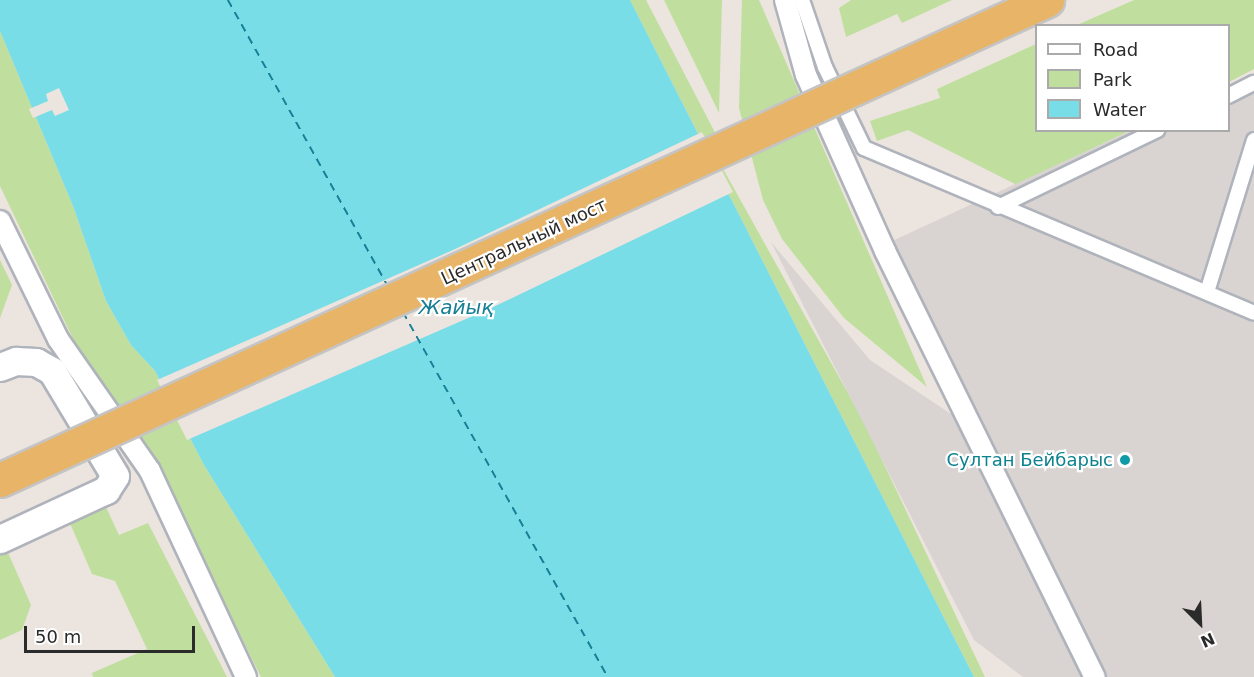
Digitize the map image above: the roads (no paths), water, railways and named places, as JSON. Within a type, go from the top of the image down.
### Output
[{"type":"main road","name":"Центральный мост","points":[[0,480],[1047,0]]},
{"type":"street","points":[[785,0],[806,75],[885,252],[1095,677]]},
{"type":"street","points":[[0,221],[58,339],[150,471],[246,677]]},
{"type":"street","points":[[0,367],[16,361],[36,362],[52,371],[115,476],[106,490],[0,539]]},
{"type":"lane","points":[[802,0],[825,67],[864,148],[998,207],[1254,313]]},
{"type":"lane","points":[[1230,95],[1254,83]]},
{"type":"lane","points":[[998,207],[1153,132]]},
{"type":"lane","points":[[1207,292],[1254,140]]},
{"type":"water","name":"Жайық","points":[[0,0],[630,0],[974,677],[335,677],[204,465],[155,371],[131,345],[106,301],[73,206],[0,31]]},
{"type":"place","name":"Султан Бейбарыс","points":[[1125,460]]}]
